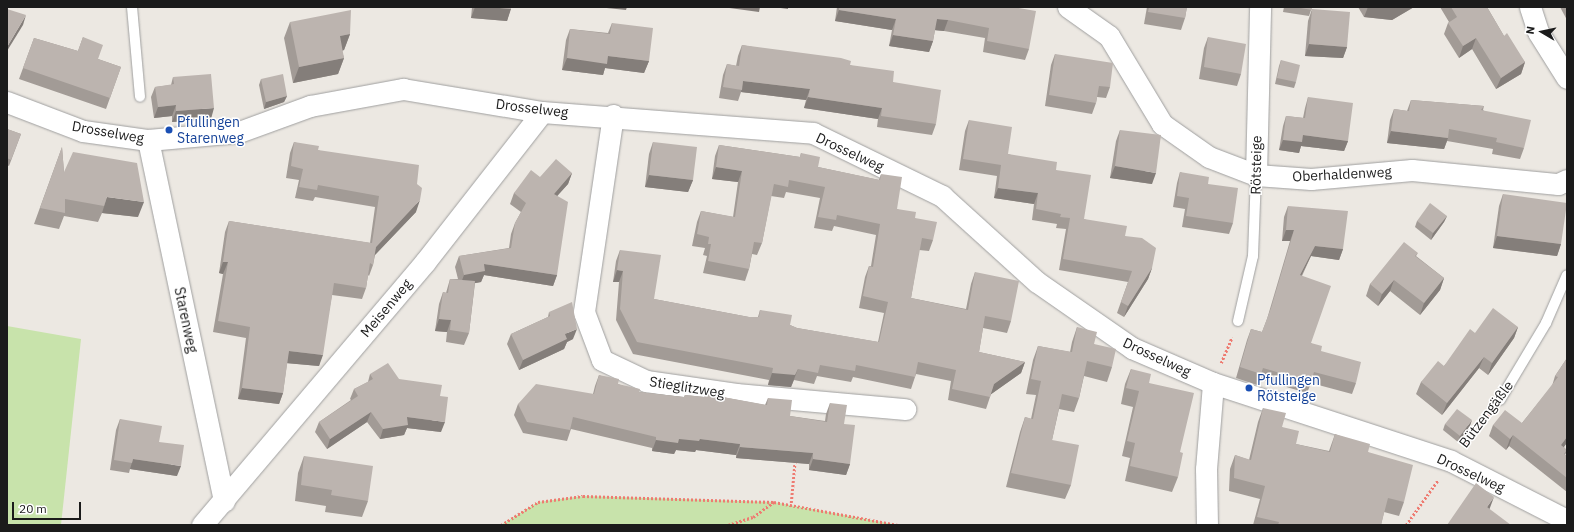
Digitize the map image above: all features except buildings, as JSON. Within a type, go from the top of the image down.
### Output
[{"type":"street","name":"Oberhaldenweg","points":[[1068,7],[1109,36],[1162,124],[1209,157],[1256,175],[1311,179],[1412,170],[1558,184],[1567,180]]},
{"type":"street","name":"Rötsteige","points":[[1256,175],[1260,7]]},
{"type":"street","points":[[1530,7],[1538,32],[1567,78]]},
{"type":"street","name":"Drosselweg","points":[[7,102],[83,131],[148,140],[239,132],[310,106],[402,89],[542,112],[613,116],[813,133],[942,196],[1036,282],[1125,344],[1213,383],[1451,461],[1567,520]]},
{"type":"street","name":"Meisenweg","points":[[202,525],[224,501],[425,262],[542,112]]},
{"type":"street","name":"Stieglitzweg","points":[[613,116],[584,312],[602,360],[646,381],[736,394],[905,409]]},
{"type":"street","name":"Starenweg","points":[[148,140],[224,501]]},
{"type":"street","points":[[1207,525],[1206,468],[1213,383]]},
{"type":"lane","points":[[132,7],[140,97]]},
{"type":"lane","name":"Rötsteige","points":[[1238,321],[1253,256],[1256,175]]},
{"type":"lane","name":"Bützengäßle","points":[[1500,400],[1546,323],[1567,275]]},
{"type":"path","points":[[1213,383],[1238,321]]},
{"type":"path","name":"Bützengäßle","points":[[1406,525],[1451,461],[1500,400]]},
{"type":"path","points":[[791,503],[795,456]]},
{"type":"path","points":[[501,525],[538,502],[583,496],[791,503],[898,525]]},
{"type":"path","points":[[728,525],[753,517],[774,502]]},
{"type":"green space","points":[[7,326],[81,339],[61,525],[7,525]]},
{"type":"green space","points":[[583,496],[774,502],[898,525],[501,525],[538,502]]},
{"type":"place","name":"Pfullingen Starenweg","points":[[169,130]]},
{"type":"place","name":"Pfullingen Rötsteige","points":[[1249,388]]}]
